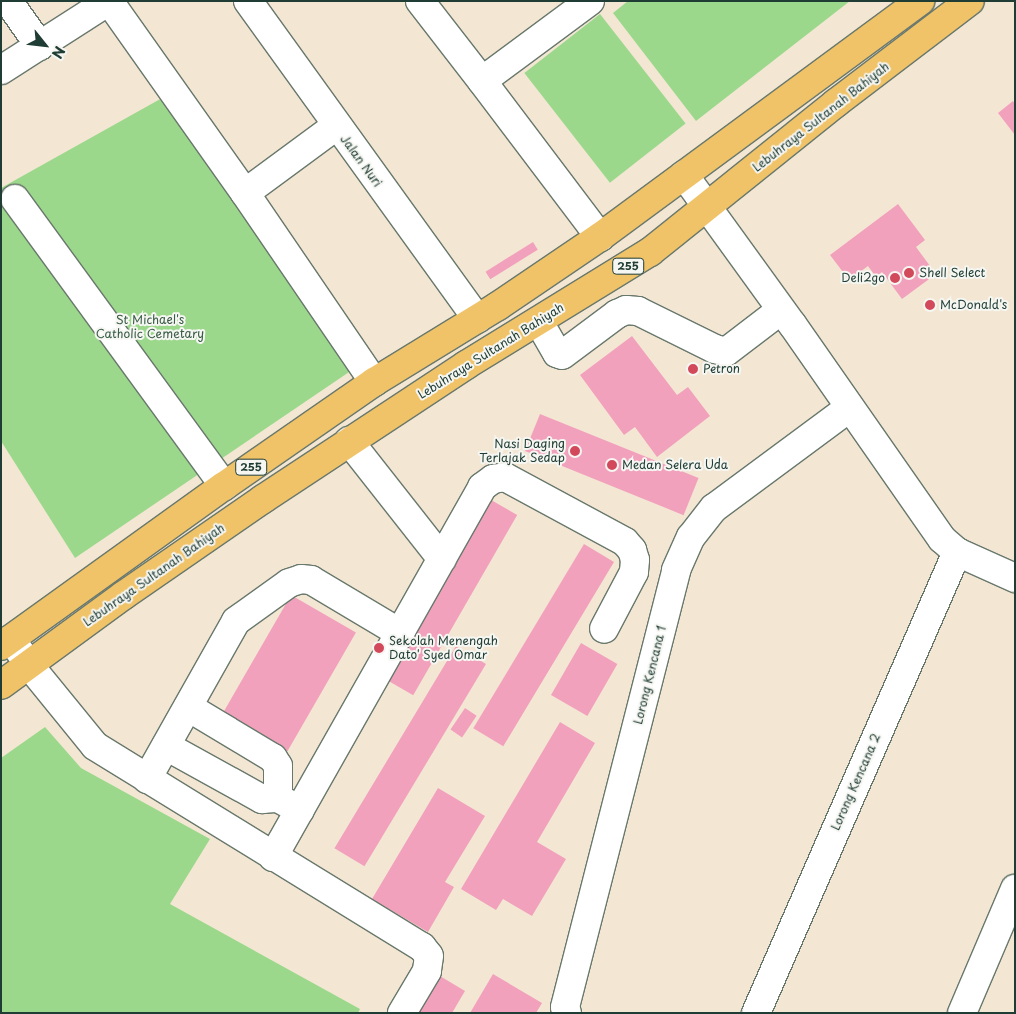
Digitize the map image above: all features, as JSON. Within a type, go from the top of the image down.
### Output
[{"type":"main road","name":"255","points":[[6,642],[224,486],[374,382],[477,319],[600,237],[920,1]]},
{"type":"main road","name":"Lebuhraya Sultanah Bahiyah","points":[[1,686],[140,584],[349,441],[466,365],[539,322],[650,252],[836,103],[970,1]]},
{"type":"street","points":[[8,1],[40,46]]},
{"type":"street","points":[[1,70],[109,1],[245,193],[374,382]]},
{"type":"street","name":"Jalan Nuri","points":[[248,1],[336,126],[477,319]]},
{"type":"street","points":[[420,1],[600,237]]},
{"type":"street","points":[[482,81],[590,1]]},
{"type":"street","points":[[245,193],[336,126]]},
{"type":"street","points":[[684,175],[942,539],[957,552],[1015,578]]},
{"type":"street","points":[[15,199],[224,486]]},
{"type":"street","points":[[539,322],[557,353],[562,355],[616,314],[626,310],[638,311],[715,349],[726,352],[781,310]]},
{"type":"street","name":"Lorong Kencana 1","points":[[567,1013],[568,997],[676,570],[691,537],[714,508],[849,408]]},
{"type":"street","points":[[349,441],[442,559]]},
{"type":"street","points":[[273,857],[289,804],[400,633],[482,487],[493,479],[504,477],[625,542],[632,550],[636,560],[634,572],[604,629]]},
{"type":"street","name":"Lorong Kencana 2","points":[[756,1013],[957,552]]},
{"type":"street","points":[[147,779],[236,621],[289,582],[301,579],[310,580],[400,633]]},
{"type":"street","points":[[6,642],[29,665],[95,746],[422,947],[429,956],[427,971],[402,1013]]},
{"type":"street","points":[[188,707],[273,758],[278,766],[289,804]]},
{"type":"street","points":[[166,746],[262,799],[289,804]]},
{"type":"street","points":[[962,1013],[1015,889]]},
{"type":"green space","points":[[628,1],[850,1],[696,121],[613,13]]},
{"type":"green space","points":[[600,14],[686,124],[610,183],[524,73]]},
{"type":"green space","name":"St Michael's Catholic Cemetary","points":[[171,93],[358,366],[75,558],[1,441],[1,188]]},
{"type":"green space","points":[[45,727],[81,768],[210,839],[170,904],[360,1009],[358,1013],[1,1013],[1,758]]},
{"type":"building","points":[[1013,101],[1015,104],[1015,135],[998,113]]},
{"type":"building","points":[[898,204],[925,240],[916,247],[936,274],[902,299],[882,272],[876,277],[868,266],[849,280],[830,255]]},
{"type":"building","points":[[533,242],[538,250],[490,279],[486,272]]},
{"type":"building","points":[[632,336],[677,395],[688,387],[710,416],[657,457],[635,427],[624,435],[580,375]]},
{"type":"building","name":"Medan Selera Uda","points":[[540,414],[699,478],[684,515],[525,451]]},
{"type":"building","points":[[486,497],[517,515],[413,695],[382,677]]},
{"type":"building","points":[[584,544],[614,562],[503,746],[473,728]]},
{"type":"building","points":[[291,595],[356,632],[287,751],[222,714]]},
{"type":"building","points":[[581,643],[617,664],[587,716],[551,695]]},
{"type":"building","points":[[456,646],[486,664],[364,866],[334,848]]},
{"type":"building","points":[[465,708],[477,716],[462,737],[450,730]]},
{"type":"building","points":[[560,722],[595,743],[537,842],[566,859],[532,916],[503,899],[496,910],[461,889]]},
{"type":"building","points":[[438,788],[485,816],[445,882],[454,887],[428,932],[372,899]]},
{"type":"building","points":[[435,973],[465,991],[452,1013],[412,1013]]},
{"type":"building","points":[[493,974],[542,1003],[536,1013],[470,1013]]},
{"type":"place","name":"Shell Select","points":[[909,273]]},
{"type":"place","name":"Deli2go","points":[[895,278]]},
{"type":"place","name":"McDonald's","points":[[930,305]]},
{"type":"place","name":"Petron","points":[[693,369]]},
{"type":"place","name":"Nasi Daging Terlajak Sedap","points":[[575,451]]},
{"type":"place","name":"Medan Selera Uda","points":[[612,465]]},
{"type":"place","name":"Sekolah Menengah Dato' Syed Omar","points":[[379,648]]}]
